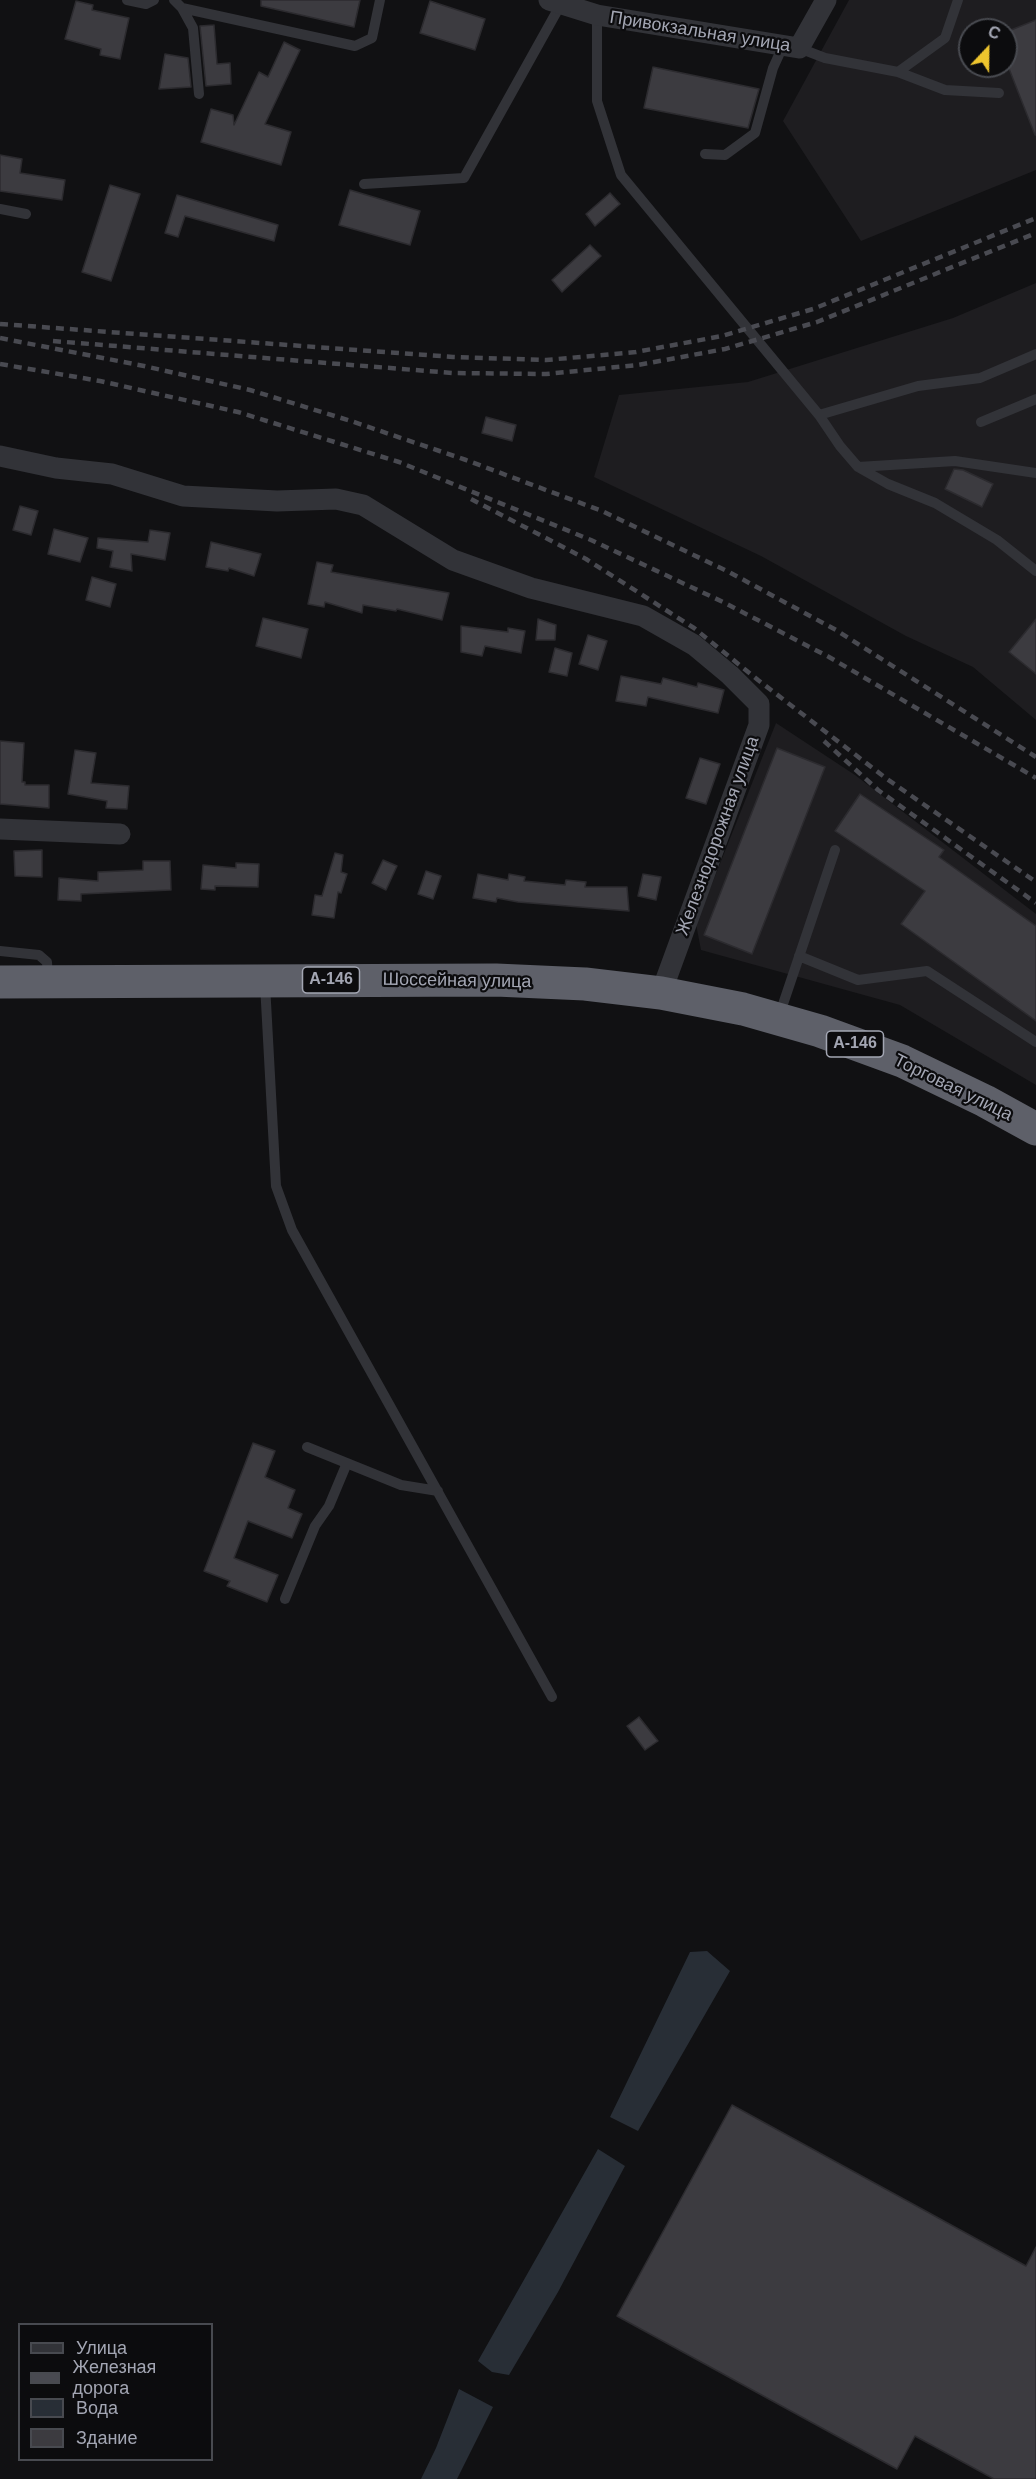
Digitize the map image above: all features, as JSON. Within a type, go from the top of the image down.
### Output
[{"type":"highway","name":"Шоссейная улица","points":[[0,982],[496,980],[585,984],[661,993]]},
{"type":"highway","name":"Торговая улица","points":[[661,993],[743,1009],[820,1031],[902,1061],[985,1101],[1036,1129]]},
{"type":"street","name":"Привокзальная улица","points":[[555,2],[597,15],[791,47],[826,0]]},
{"type":"street","name":"Железнодорожная улица","points":[[0,456],[56,468],[112,474],[183,496],[277,501],[336,499],[363,505],[453,560],[531,588],[643,616],[694,645],[730,675],[759,704],[759,725],[661,993]]},
{"type":"street","points":[[0,829],[120,834]]},
{"type":"lane","points":[[127,0],[146,4],[154,0]]},
{"type":"lane","points":[[178,4],[355,46],[372,38],[380,0]]},
{"type":"lane","points":[[898,72],[945,38],[958,0]]},
{"type":"lane","points":[[364,184],[464,178],[555,2]]},
{"type":"lane","points":[[178,4],[193,28],[199,94]]},
{"type":"lane","points":[[597,15],[597,101],[621,175],[819,416],[858,467],[888,484],[936,503],[997,540],[1036,571]]},
{"type":"lane","points":[[705,154],[725,155],[755,133],[773,68],[791,47],[825,58],[898,72],[945,90],[999,93]]},
{"type":"lane","points":[[0,209],[26,214]]},
{"type":"lane","points":[[819,416],[918,386],[980,378],[1036,354]]},
{"type":"lane","points":[[981,422],[1036,399]]},
{"type":"lane","points":[[858,467],[955,461],[1036,473]]},
{"type":"lane","points":[[778,1019],[836,850]]},
{"type":"lane","points":[[0,951],[39,955],[47,962],[48,982]]},
{"type":"lane","points":[[799,956],[858,980],[927,971],[1036,1042]]},
{"type":"lane","points":[[265,981],[276,1186],[292,1230],[552,1697]]},
{"type":"lane","points":[[307,1447],[401,1485],[438,1491]]},
{"type":"lane","points":[[285,1599],[315,1526],[329,1506],[347,1463]]},
{"type":"shaded area","points":[[849,0],[1036,0],[1036,170],[861,241],[783,121]]},
{"type":"shaded area","points":[[1036,283],[1036,720],[973,667],[906,636],[761,556],[594,477],[619,395],[748,382],[953,318]]},
{"type":"shaded area","points":[[776,723],[855,775],[1036,914],[1036,1085],[900,1005],[701,950],[696,924]]},
{"type":"water","points":[[707,1951],[730,1971],[638,2131],[610,2117],[690,1952]]},
{"type":"water","points":[[598,2149],[625,2166],[558,2292],[509,2375],[492,2372],[478,2361]]},
{"type":"water","points":[[459,2389],[493,2407],[457,2479],[421,2479],[436,2448]]},
{"type":"building","points":[[261,0],[360,0],[354,27],[261,6]]},
{"type":"building","points":[[76,1],[93,5],[92,10],[129,18],[120,59],[100,55],[101,49],[65,39]]},
{"type":"building","points":[[430,1],[485,19],[475,50],[420,33]]},
{"type":"building","points":[[1036,20],[1036,135],[1013,78],[1018,78],[1018,27]]},
{"type":"building","points":[[214,25],[217,64],[230,63],[231,84],[206,86],[200,26]]},
{"type":"building","points":[[284,42],[300,50],[265,124],[291,132],[281,165],[201,142],[211,109],[233,115],[234,125],[259,72],[268,77]]},
{"type":"building","points":[[165,54],[188,58],[191,87],[159,89]]},
{"type":"building","points":[[653,67],[759,89],[748,128],[644,108]]},
{"type":"building","points":[[0,155],[22,159],[20,173],[65,180],[62,200],[0,191]]},
{"type":"building","points":[[110,185],[140,194],[111,281],[82,272]]},
{"type":"building","points":[[350,190],[420,211],[410,245],[339,225]]},
{"type":"building","points":[[610,193],[620,204],[595,226],[586,214]]},
{"type":"building","points":[[177,195],[278,225],[274,241],[185,216],[178,237],[165,233]]},
{"type":"building","points":[[590,245],[601,256],[562,292],[552,280]]},
{"type":"building","points":[[486,417],[516,425],[512,441],[482,433]]},
{"type":"building","points":[[954,469],[963,470],[993,484],[982,507],[945,489]]},
{"type":"building","points":[[20,506],[38,511],[31,535],[13,530]]},
{"type":"building","points":[[54,529],[88,538],[80,562],[48,554]]},
{"type":"building","points":[[150,530],[170,533],[165,560],[131,554],[132,571],[110,567],[113,551],[97,548],[98,538],[148,542]]},
{"type":"building","points":[[211,542],[261,554],[254,576],[229,568],[228,571],[206,567]]},
{"type":"building","points":[[317,562],[333,565],[331,572],[449,593],[442,620],[397,609],[396,611],[363,605],[362,613],[325,602],[324,607],[308,604]]},
{"type":"building","points":[[92,577],[116,584],[110,607],[86,600]]},
{"type":"building","points":[[263,618],[308,629],[301,658],[256,646]]},
{"type":"building","points":[[538,619],[556,625],[555,640],[536,640]]},
{"type":"building","points":[[1036,619],[1036,674],[1009,652]]},
{"type":"building","points":[[461,626],[508,632],[508,628],[525,631],[521,653],[485,646],[482,656],[461,652]]},
{"type":"building","points":[[588,635],[607,641],[598,670],[579,664]]},
{"type":"building","points":[[555,648],[572,653],[567,676],[549,672]]},
{"type":"building","points":[[621,676],[661,684],[663,678],[697,687],[698,683],[724,690],[718,713],[648,697],[646,706],[616,701]]},
{"type":"building","points":[[0,741],[24,743],[22,782],[25,782],[25,785],[49,785],[49,808],[0,804]]},
{"type":"building","points":[[777,748],[825,767],[752,954],[704,935]]},
{"type":"building","points":[[75,750],[96,753],[91,783],[129,786],[127,809],[106,808],[107,801],[68,794]]},
{"type":"building","points":[[700,758],[720,764],[706,804],[686,798]]},
{"type":"building","points":[[860,794],[944,850],[939,857],[1036,926],[1036,1021],[901,924],[925,891],[835,831]]},
{"type":"building","points":[[42,850],[42,877],[15,876],[14,851]]},
{"type":"building","points":[[335,853],[343,855],[341,872],[347,874],[341,893],[338,892],[334,918],[312,915],[315,895],[322,896]]},
{"type":"building","points":[[383,860],[397,866],[386,890],[372,883]]},
{"type":"building","points":[[143,861],[170,861],[171,890],[81,894],[81,901],[58,900],[59,878],[98,881],[98,872],[143,870]]},
{"type":"building","points":[[236,863],[259,864],[258,887],[215,886],[215,890],[201,889],[203,865],[236,868]]},
{"type":"building","points":[[426,871],[441,876],[433,899],[418,894]]},
{"type":"building","points":[[478,874],[508,880],[509,874],[525,877],[524,881],[565,885],[566,880],[586,882],[585,887],[627,887],[629,911],[518,902],[497,898],[496,902],[473,898]]},
{"type":"building","points":[[643,874],[661,877],[656,900],[638,896]]},
{"type":"building","points":[[253,1443],[275,1451],[265,1477],[295,1490],[288,1508],[302,1514],[292,1538],[248,1521],[234,1558],[278,1575],[267,1602],[227,1586],[230,1581],[204,1571]]},
{"type":"building","points":[[639,1717],[658,1741],[645,1750],[627,1726]]},
{"type":"building","points":[[732,2105],[1026,2266],[1036,2247],[1036,2479],[994,2479],[915,2436],[897,2469],[617,2316]]},
{"type":"railway","points":[[0,324],[453,357],[546,360],[636,352],[722,336],[813,309],[1036,218]]},
{"type":"railway","points":[[53,341],[452,373],[546,374],[638,365],[725,349],[817,322],[1036,233]]},
{"type":"railway","points":[[0,338],[144,366],[250,390],[466,460],[602,511],[729,572],[836,630],[1036,757]]},
{"type":"railway","points":[[0,364],[100,381],[238,412],[399,462],[591,540],[723,602],[829,657],[1036,778]]},
{"type":"railway","points":[[471,499],[586,559],[694,628],[887,779],[1036,882]]},
{"type":"railway","points":[[824,741],[878,790],[1036,903]]}]
